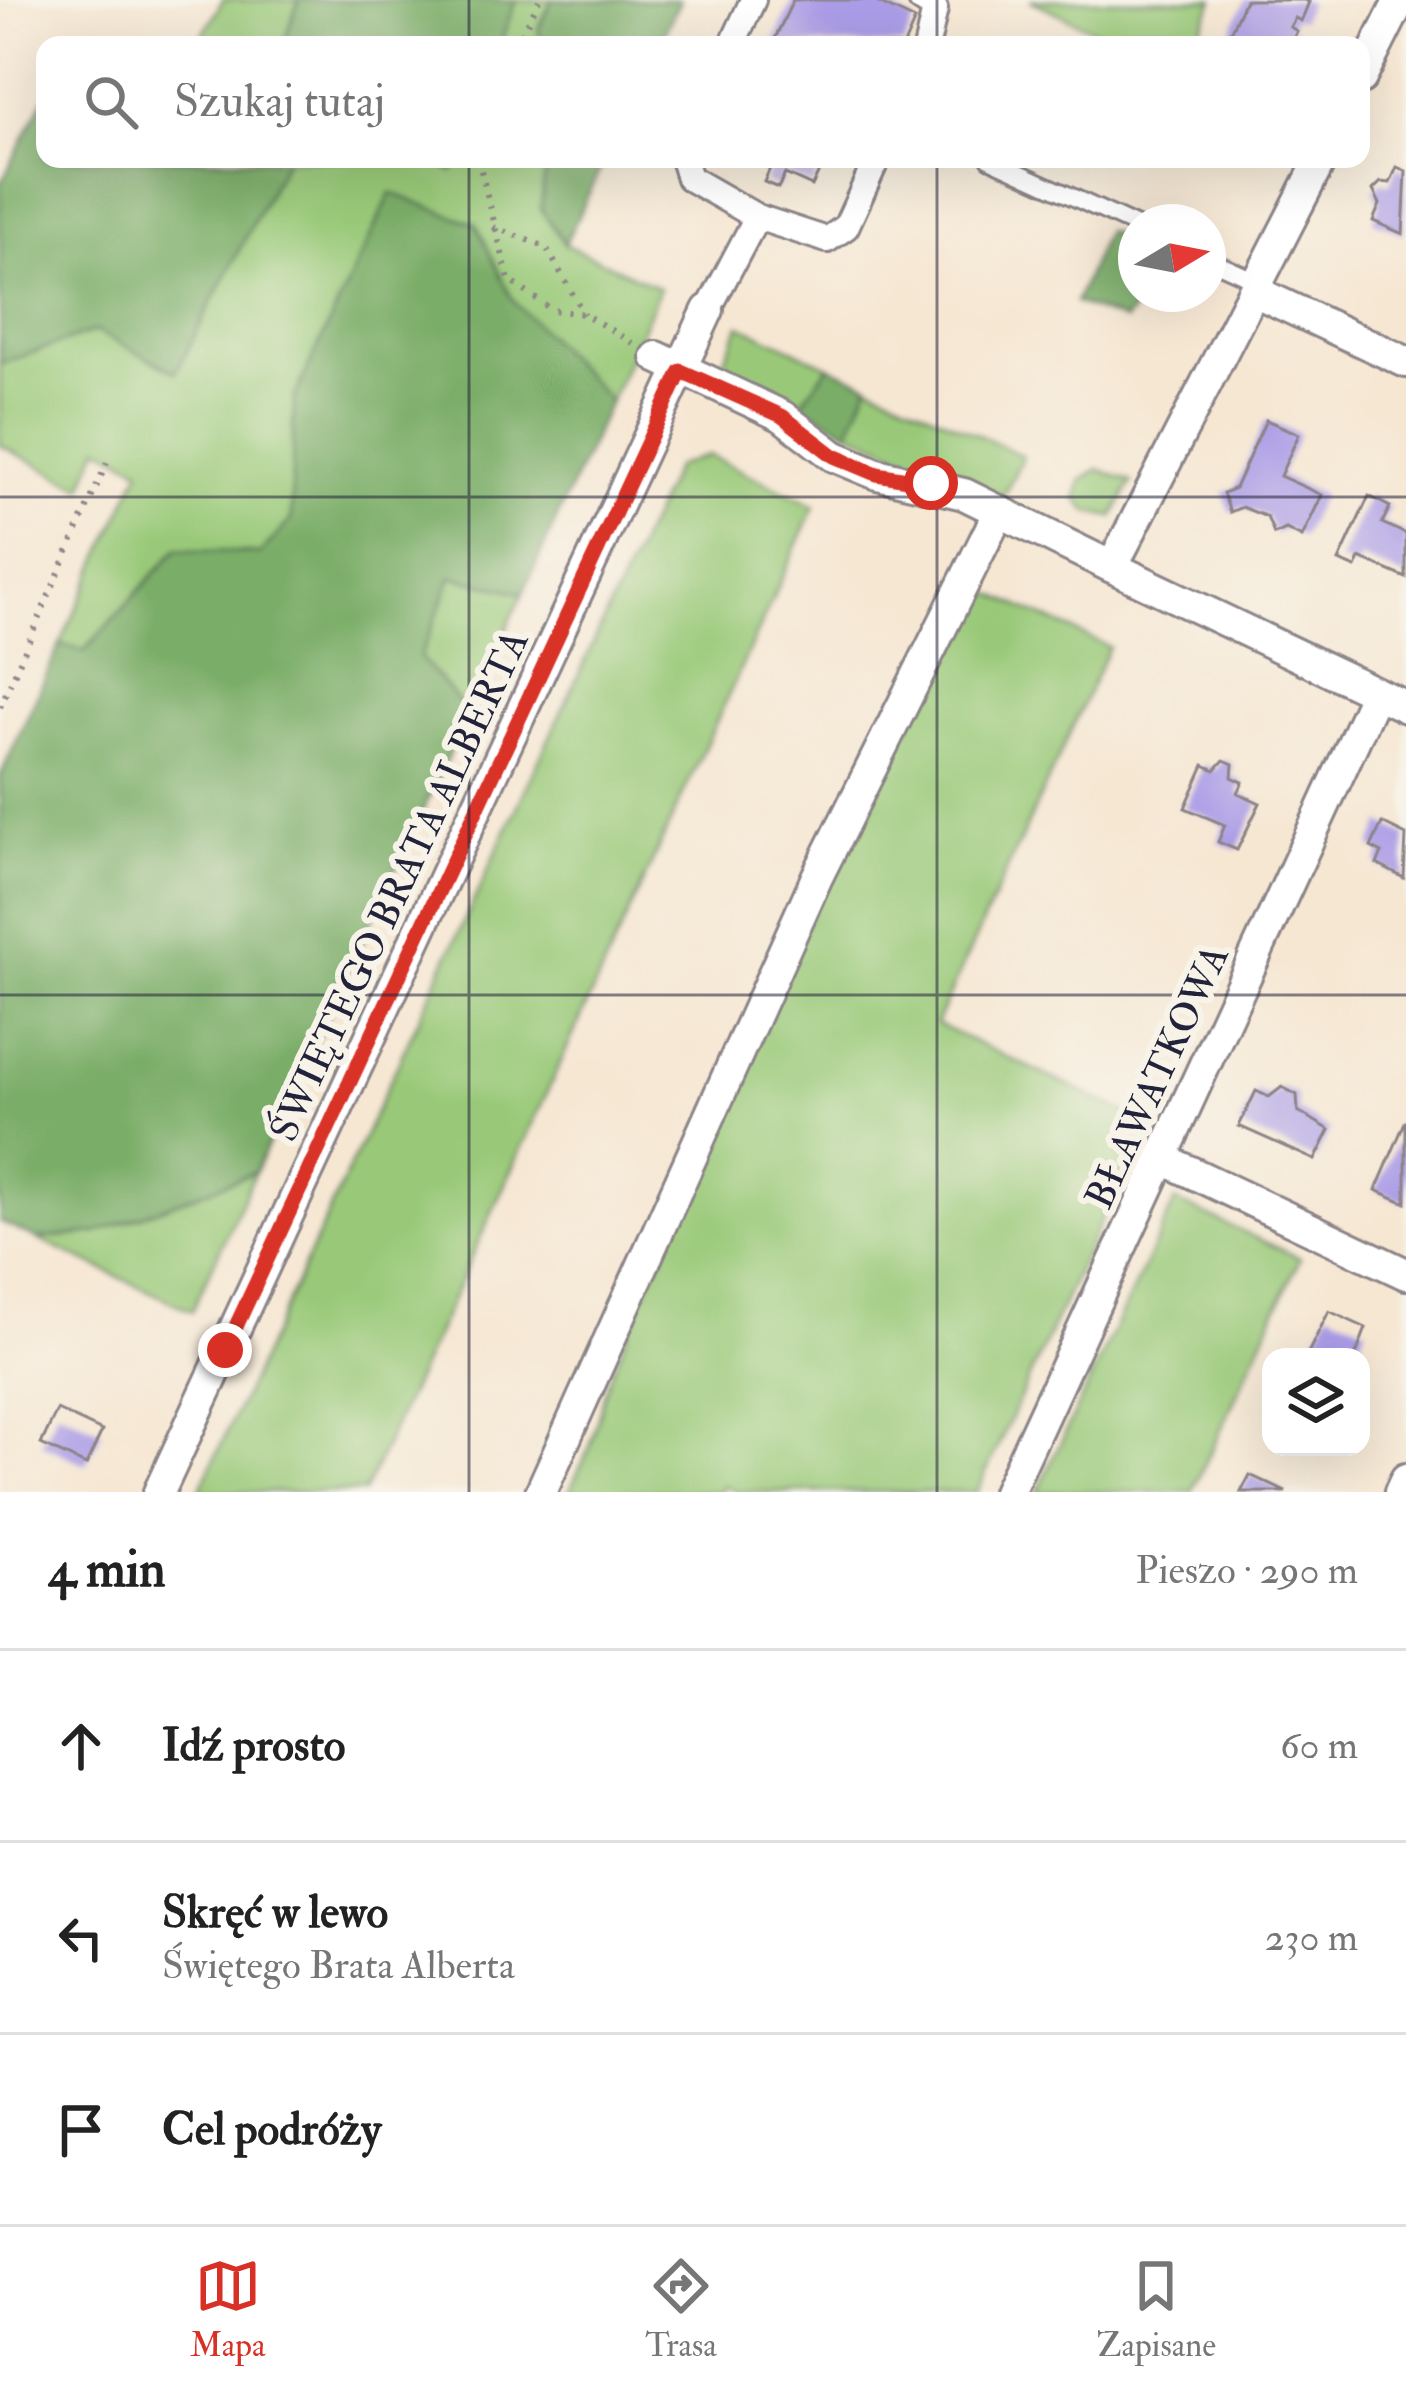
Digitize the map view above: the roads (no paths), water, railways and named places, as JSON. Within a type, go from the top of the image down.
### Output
[{"type":"street","points":[[736,36],[753,0]]},
{"type":"street","points":[[921,0],[935,9],[929,36]]},
{"type":"street","points":[[1370,61],[1400,0]]},
{"type":"street","points":[[685,168],[688,178],[757,217],[816,239],[838,237],[872,168]]},
{"type":"street","points":[[1112,567],[1316,168]]},
{"type":"street","points":[[708,310],[757,217]]},
{"type":"street","points":[[1257,287],[1406,362]]},
{"type":"street","name":"ŚWIĘTEGO BRATA ALBERTA","points":[[159,1492],[669,364],[708,310]]},
{"type":"street","points":[[669,364],[782,416],[834,456],[877,474],[931,483],[999,512],[1406,706]]},
{"type":"street","points":[[541,1492],[817,877],[999,512]]},
{"type":"street","name":"BŁAWATKOWA","points":[[1008,1492],[1376,693]]},
{"type":"street","points":[[1161,1158],[1406,1274]]},
{"type":"street","points":[[1400,1492],[1406,1479]]},
{"type":"lane","points":[[1010,168],[1118,218]]},
{"type":"lane","points":[[1226,269],[1257,287]]}]
